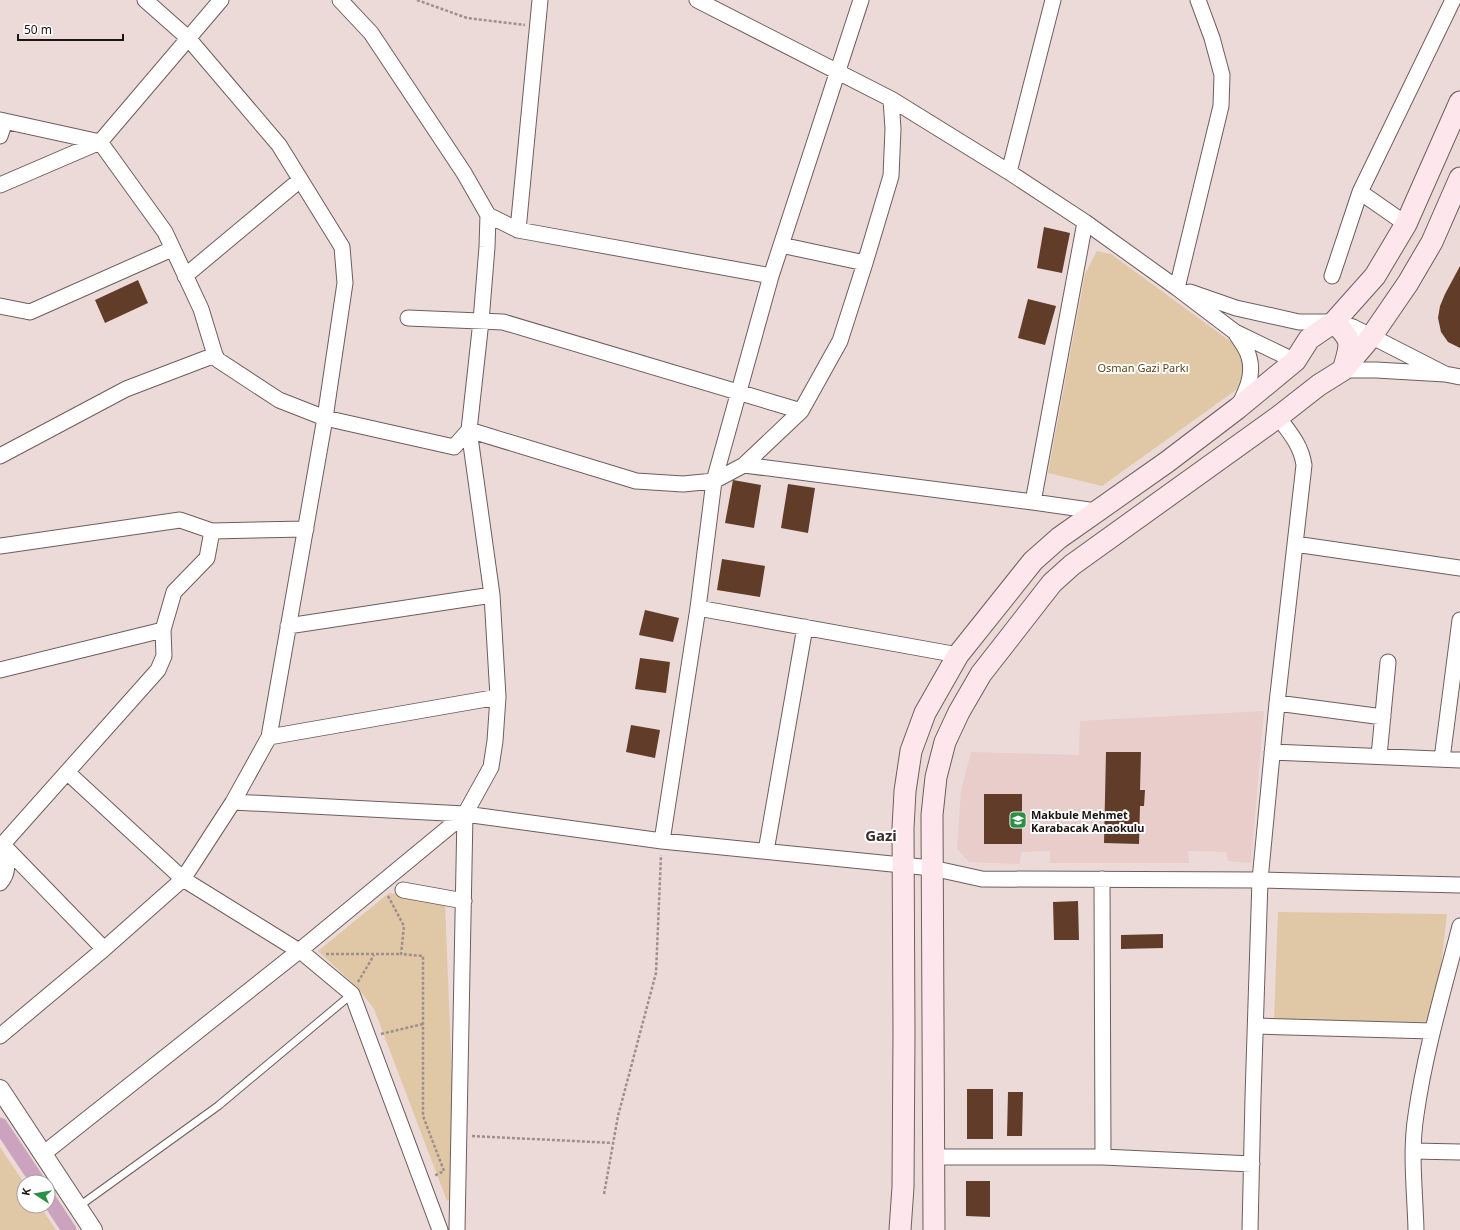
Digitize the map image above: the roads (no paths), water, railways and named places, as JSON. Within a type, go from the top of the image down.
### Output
[{"type":"main road","points":[[900,1230],[903,1187],[905,791],[911,751],[925,713],[958,655],[1033,561],[1058,538],[1167,462],[1238,408],[1295,361],[1309,339],[1334,322],[1374,276],[1406,224],[1460,102]]},
{"type":"main road","points":[[934,1230],[932,815],[936,777],[945,742],[960,712],[981,674],[1052,584],[1072,565],[1278,417],[1318,385],[1343,370],[1371,337],[1408,283],[1432,242],[1460,178]]},
{"type":"main road","points":[[1334,322],[1345,333],[1350,345],[1343,370]]},
{"type":"main road","points":[[1295,361],[1303,377],[1318,385]]},
{"type":"street","points":[[0,1036],[104,949],[183,879],[233,802],[269,737],[325,418],[345,283],[342,246],[279,145],[188,38],[145,0]]},
{"type":"street","points":[[0,185],[100,142],[222,0]]},
{"type":"street","points":[[42,1154],[302,952],[381,883],[465,814],[491,767],[495,741],[498,697],[492,595],[469,430],[481,321],[488,215],[464,173],[370,33],[340,0]]},
{"type":"street","points":[[518,230],[540,0]]},
{"type":"street","points":[[697,0],[891,99],[1009,172],[1085,222],[1235,332],[1295,361]]},
{"type":"street","points":[[662,840],[698,608],[714,481],[771,276],[861,0]]},
{"type":"street","points":[[1009,172],[1053,0]]},
{"type":"street","points":[[1177,288],[1221,106],[1222,74],[1212,38],[1198,0]]},
{"type":"street","points":[[1332,276],[1360,192],[1453,0]]},
{"type":"street","points":[[469,430],[636,481],[683,484],[714,481],[744,465],[801,411],[840,341],[891,176],[893,129],[891,99]]},
{"type":"street","points":[[0,136],[2,120],[100,142],[165,232],[201,309],[215,355],[218,360],[279,400],[325,418],[454,447],[469,430]]},
{"type":"street","points":[[185,276],[300,180]]},
{"type":"street","points":[[1360,192],[1406,224]]},
{"type":"street","points":[[488,215],[518,230],[771,276]]},
{"type":"street","points":[[1033,502],[1085,222]]},
{"type":"street","points":[[781,245],[865,263]]},
{"type":"street","points":[[0,306],[30,312],[172,248]]},
{"type":"street","points":[[1177,288],[1236,308],[1299,322],[1334,322],[1353,327],[1445,374]]},
{"type":"street","points":[[408,318],[503,322],[801,411]]},
{"type":"street","points":[[1235,332],[1249,356],[1250,372],[1247,389],[1238,408]]},
{"type":"street","points":[[0,456],[126,389],[215,355]]},
{"type":"street","points":[[1343,370],[1376,370],[1445,374],[1460,377]]},
{"type":"street","points":[[1250,1230],[1260,880],[1277,703],[1304,466],[1303,454],[1278,417]]},
{"type":"street","points":[[744,465],[1033,502],[1096,512]]},
{"type":"street","points":[[0,546],[180,520],[212,531],[306,529]]},
{"type":"street","points":[[1,844],[158,670],[164,656],[163,630],[174,592],[207,558],[212,531]]},
{"type":"street","points":[[1295,544],[1460,568]]},
{"type":"street","points":[[288,626],[492,595]]},
{"type":"street","points":[[698,608],[958,655]]},
{"type":"street","points":[[1442,759],[1460,620]]},
{"type":"street","points":[[766,851],[805,628]]},
{"type":"street","points":[[0,670],[163,630]]},
{"type":"street","points":[[1379,756],[1388,662]]},
{"type":"street","points":[[269,737],[498,697]]},
{"type":"street","points":[[1277,703],[1383,717]]},
{"type":"street","points":[[1272,752],[1460,760]]},
{"type":"street","points":[[67,772],[183,879],[302,952],[352,994],[440,1230]]},
{"type":"street","points":[[233,802],[465,814],[662,840],[904,864],[932,868],[982,879],[1260,880],[1460,885]]},
{"type":"street","points":[[456,1230],[465,814]]},
{"type":"street","points":[[0,883],[3,880],[8,864],[1,844]]},
{"type":"street","points":[[1,844],[104,949]]},
{"type":"street","points":[[1102,879],[1103,1157]]},
{"type":"street","points":[[403,890],[464,901]]},
{"type":"street","points":[[1416,1230],[1413,1151],[1415,1116],[1432,1031],[1460,926]]},
{"type":"street","points":[[1256,1026],[1432,1031]]},
{"type":"street","points":[[0,1090],[93,1230]]},
{"type":"street","points":[[1413,1151],[1460,1152]]},
{"type":"street","points":[[934,1157],[1103,1157],[1252,1164]]},
{"type":"lane","points":[[78,1207],[218,1106],[352,994]]},
{"type":"waterway","points":[[0,1125],[33,1174]]},
{"type":"waterway","points":[[56,1210],[69,1230]]},
{"type":"place","name":"Makbule Mehmet Karabacak Anaokulu","points":[[1018,820]]},
{"type":"district","name":"Gazi","points":[[881,835]]},
{"type":"park label","name":"Osman Gazi Parkı","points":[[1143,367]]}]
